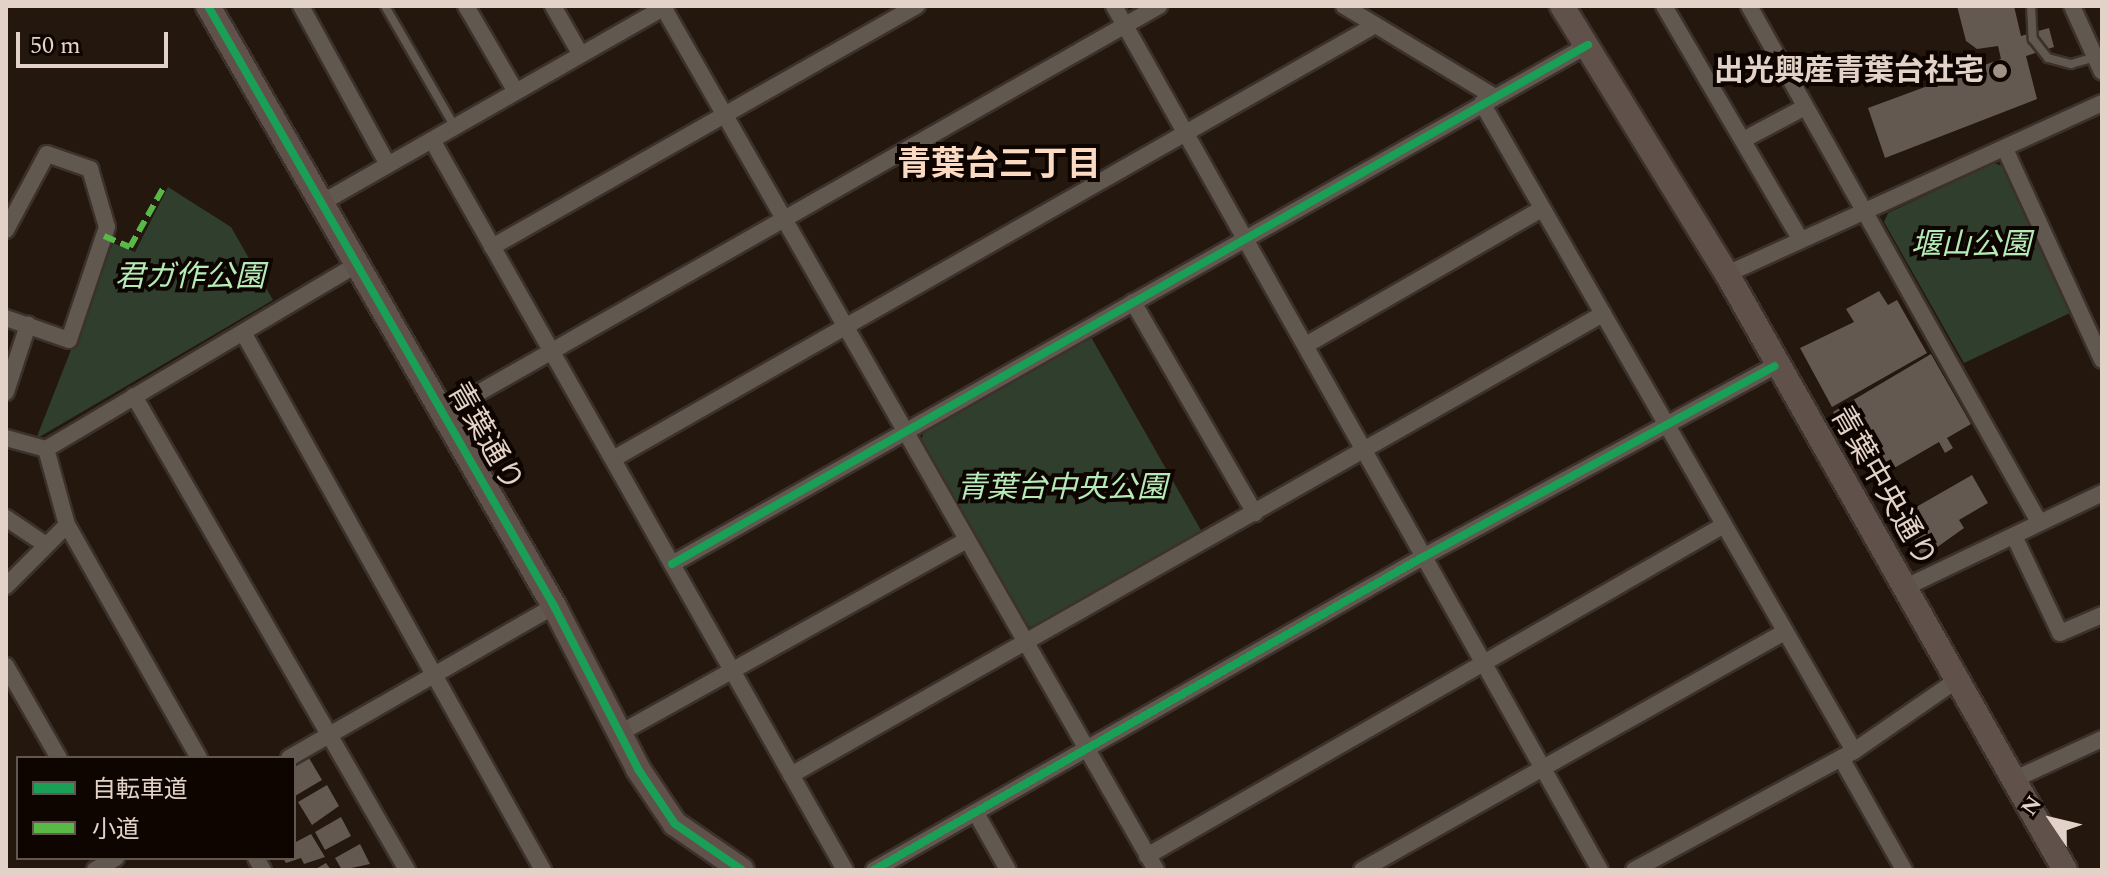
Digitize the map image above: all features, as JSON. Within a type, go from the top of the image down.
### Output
[{"type":"street","name":"青葉通り","points":[[208,6],[554,606],[620,733],[675,824],[742,870]]},
{"type":"street","points":[[301,6],[388,165]]},
{"type":"street","points":[[466,6],[516,92]]},
{"type":"street","points":[[553,6],[581,55]]},
{"type":"street","points":[[492,247],[917,6]]},
{"type":"street","points":[[1114,6],[1600,870]]},
{"type":"street","points":[[443,413],[1159,6]]},
{"type":"street","points":[[1344,6],[1487,99],[1542,209],[1785,632],[1848,755],[1901,869]]},
{"type":"street","name":"青葉中央通り","points":[[1562,6],[1727,274],[1775,366],[1904,588],[1954,682],[2065,870]]},
{"type":"street","points":[[1664,6],[1801,240]]},
{"type":"street","points":[[1749,6],[2039,522]]},
{"type":"street","points":[[2072,6],[2099,64]]},
{"type":"street","points":[[323,202],[664,7],[1152,863],[1482,664],[1724,525]]},
{"type":"street","points":[[613,459],[1375,25]]},
{"type":"street","points":[[672,564],[1487,99],[1588,45]]},
{"type":"street","points":[[1727,274],[2102,103]]},
{"type":"street","points":[[1743,140],[1805,107]]},
{"type":"street","points":[[432,140],[845,870]]},
{"type":"street","points":[[2005,149],[2102,360]]},
{"type":"street","points":[[6,230],[47,154],[90,169],[107,227],[69,340],[6,318]]},
{"type":"street","points":[[1306,345],[1542,209]]},
{"type":"street","points":[[6,438],[46,449],[358,264]]},
{"type":"street","points":[[1133,302],[1255,513]]},
{"type":"street","points":[[791,775],[1603,314]]},
{"type":"street","points":[[6,392],[28,325]]},
{"type":"street","points":[[244,334],[543,870]]},
{"type":"street","points":[[874,870],[1423,557],[1775,366]]},
{"type":"street","points":[[134,396],[407,870]]},
{"type":"street","points":[[46,449],[67,525],[198,756]]},
{"type":"street","points":[[1904,588],[2102,493]]},
{"type":"street","points":[[6,518],[46,545]]},
{"type":"street","points":[[6,586],[67,525]]},
{"type":"street","points":[[2014,536],[2060,633],[2102,615]]},
{"type":"street","points":[[620,733],[967,540]]},
{"type":"street","points":[[292,756],[554,606]]},
{"type":"street","points":[[1362,870],[1785,632]]},
{"type":"street","points":[[6,666],[58,756]]},
{"type":"street","points":[[1634,870],[1848,755],[1954,682]]},
{"type":"street","points":[[2011,781],[2102,739]]},
{"type":"street","points":[[976,813],[1008,870]]},
{"type":"street","points":[[95,870],[112,860]]},
{"type":"lane","points":[[385,6],[455,127]]},
{"type":"lane","points":[[2031,6],[2033,39],[2048,58],[2071,64],[2099,64]]},
{"type":"green space","name":"堰山公園","points":[[1994,163],[2005,167],[2072,312],[1964,363],[1884,222],[1888,213]]},
{"type":"green space","name":"君ガ作公園","points":[[168,187],[231,227],[273,300],[36,439],[113,243],[135,252]]},
{"type":"green space","name":"青葉台中央公園","points":[[1091,337],[1202,532],[1037,628],[1025,625],[921,440],[924,432]]},
{"type":"building","name":"出光興産青葉台社宅","points":[[1957,6],[2014,6],[2021,36],[2049,28],[2054,47],[2026,56],[2037,99],[1885,158],[1868,108],[2001,59],[1998,46],[1977,49],[1966,41]]},
{"type":"building","points":[[1879,291],[1888,305],[1897,300],[1927,353],[1832,407],[1800,348],[1854,322],[1846,309]]},
{"type":"building","points":[[1931,354],[1971,424],[1947,438],[1953,448],[1945,453],[1939,442],[1889,471],[1891,476],[1882,481],[1849,424],[1843,428],[1833,412]]},
{"type":"building","points":[[1972,475],[1988,503],[1959,520],[1964,528],[1922,558],[1904,514]]},
{"type":"building","points":[[309,758],[322,780],[296,795],[296,765]]},
{"type":"building","points":[[327,785],[339,806],[312,825],[298,802]]},
{"type":"building","points":[[341,817],[351,836],[325,850],[315,832]]},
{"type":"building","points":[[311,834],[325,857],[304,864],[301,858],[296,860],[296,842]]},
{"type":"building","points":[[360,844],[370,864],[342,870],[335,858]]},
{"type":"building","points":[[326,863],[331,870],[314,870]]},
{"type":"marked path","points":[[104,236],[130,247],[165,185]]},
{"type":"cycle path","points":[[208,6],[554,606],[638,769],[675,824],[742,870]]},
{"type":"cycle path","points":[[672,564],[1588,45]]},
{"type":"cycle path","points":[[874,870],[1423,557],[1775,366]]},
{"type":"place","name":"出光興産青葉台社宅","points":[[2000,71]]},
{"type":"district","name":"青葉台三丁目","points":[[999,166]]}]
